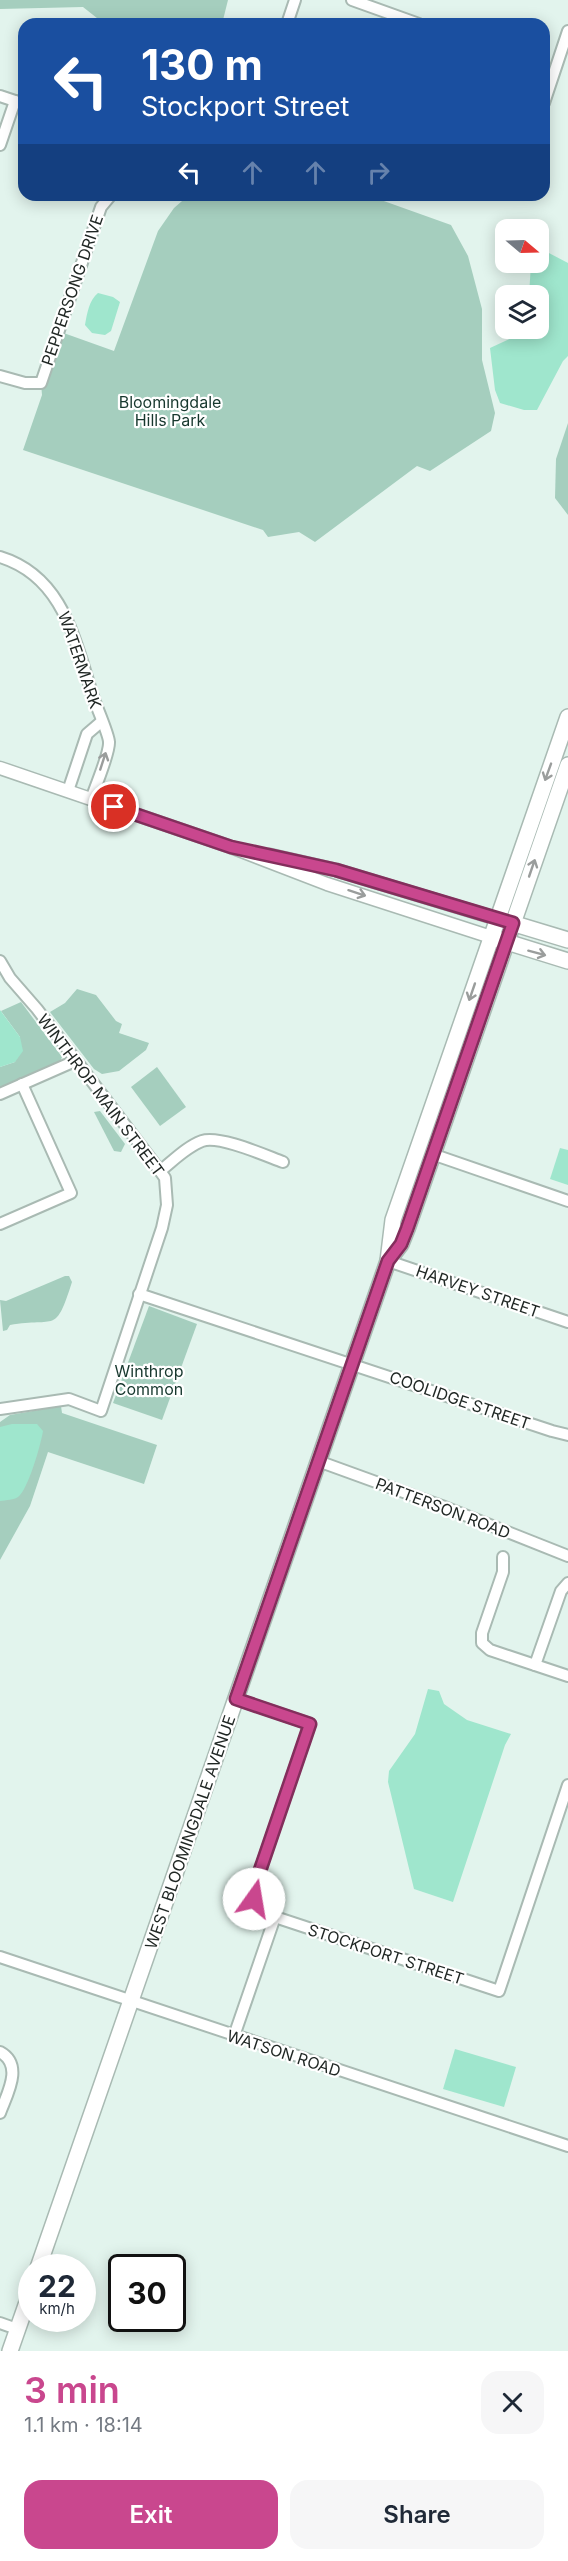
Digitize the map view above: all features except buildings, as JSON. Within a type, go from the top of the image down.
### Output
[{"type":"main road","name":"WEST BLOOMINGDALE AVENUE","points":[[388,1261],[401,1244],[407,1229],[506,943],[505,921],[568,717]]},
{"type":"main road","name":"WEST BLOOMINGDALE AVENUE","points":[[43,2254],[388,1261],[393,1220],[491,937],[505,921],[568,765]]},
{"type":"main road","points":[[505,921],[568,940]]},
{"type":"main road","points":[[491,937],[568,961]]},
{"type":"main road","points":[[407,1229],[405,1214],[420,1166],[420,1160],[415,1156]]},
{"type":"main road","points":[[10,2341],[18,2322]]},
{"type":"street","points":[[289,18],[295,0]]},
{"type":"street","points":[[352,0],[402,18]]},
{"type":"street","points":[[550,69],[568,31]]},
{"type":"street","points":[[0,96],[18,101]]},
{"type":"street","points":[[0,145],[18,106]]},
{"type":"street","name":"PEPPERSONG DRIVE","points":[[0,376],[24,383],[41,383],[101,207],[106,201]]},
{"type":"street","name":"WATERMARK","points":[[0,558],[18,563],[58,601],[74,637],[109,742],[91,799]]},
{"type":"street","points":[[68,791],[87,734],[101,722]]},
{"type":"street","points":[[0,768],[231,847],[327,884],[491,937]]},
{"type":"street","points":[[231,847],[336,870],[505,921]]},
{"type":"street","name":"WINTHROP MAIN STREET","points":[[0,961],[10,978],[37,1009],[165,1178],[167,1205],[101,1411],[69,1399],[0,1409]]},
{"type":"street","points":[[0,1094],[75,1061]]},
{"type":"street","points":[[0,1224],[71,1193],[22,1084]]},
{"type":"street","points":[[160,1172],[190,1147],[204,1140],[220,1141],[283,1161]]},
{"type":"street","points":[[432,1154],[568,1201]]},
{"type":"street","name":"HARVEY STREET","points":[[388,1261],[568,1322]]},
{"type":"street","name":"COOLIDGE STREET","points":[[139,1294],[568,1435]]},
{"type":"street","name":"PATTERSON ROAD","points":[[318,1461],[442,1506],[568,1556]]},
{"type":"street","points":[[503,1557],[503,1572],[482,1633],[482,1643],[490,1650],[568,1676]]},
{"type":"street","points":[[535,1665],[561,1591],[568,1583]]},
{"type":"street","name":"STOCKPORT STREET","points":[[236,1699],[310,1724],[254,1892],[256,1905],[260,1910],[275,1917],[499,1991],[568,1785]]},
{"type":"street","points":[[234,2036],[275,1917]]},
{"type":"street","name":"WATSON ROAD","points":[[0,1957],[568,2146]]},
{"type":"street","points":[[0,2052],[10,2059],[13,2070],[0,2113]]},
{"type":"street","points":[[0,2323],[10,2341]]},
{"type":"green space","points":[[0,0],[228,0],[224,18],[97,18],[83,7],[0,9]]},
{"type":"green space","name":"Bloomingdale Hills Park","points":[[182,201],[384,201],[451,225],[468,256],[482,309],[482,360],[495,413],[491,431],[430,471],[417,466],[315,542],[299,532],[268,537],[263,530],[23,450],[42,395],[41,383],[58,331],[114,351],[158,231],[174,208]]},
{"type":"green space","points":[[568,423],[568,515],[555,498],[556,459]]},
{"type":"green space","points":[[77,989],[96,995],[116,1021],[122,1024],[119,1033],[149,1043],[146,1050],[119,1071],[102,1074],[94,1069],[50,1012],[65,1003]]},
{"type":"green space","points":[[21,1002],[62,1057],[60,1062],[0,1088],[0,1067],[15,1062],[20,1037],[1,1011]]},
{"type":"green space","points":[[157,1067],[186,1107],[160,1126],[131,1087]]},
{"type":"green space","points":[[100,1111],[125,1144],[121,1152],[114,1151],[94,1112]]},
{"type":"green space","points":[[69,1276],[72,1282],[62,1310],[57,1317],[46,1322],[10,1325],[7,1330],[3,1331],[0,1300],[6,1301]]},
{"type":"green space","name":"Winthrop Common","points":[[149,1306],[197,1324],[162,1420],[113,1403]]},
{"type":"green space","points":[[61,1406],[62,1413],[157,1445],[144,1484],[48,1452],[30,1506],[0,1560],[0,1422],[10,1415]]},
{"type":"shaded area","points":[[549,253],[568,263],[568,356],[563,361],[537,410],[524,410],[500,403],[495,390],[490,348],[510,339],[549,339],[549,285],[530,285],[530,273],[549,273]]},
{"type":"shaded area","points":[[98,293],[113,297],[120,302],[111,331],[105,335],[92,333],[85,325],[90,303]]},
{"type":"shaded area","points":[[0,1010],[20,1037],[23,1051],[15,1062],[0,1067]]},
{"type":"shaded area","points":[[560,1148],[568,1150],[568,1185],[550,1179]]},
{"type":"shaded area","points":[[12,1424],[37,1424],[43,1431],[34,1466],[22,1493],[14,1499],[0,1501],[0,1427]]},
{"type":"shaded area","points":[[428,1689],[439,1691],[444,1704],[467,1720],[511,1734],[505,1745],[453,1902],[414,1889],[388,1782],[389,1771],[415,1734]]},
{"type":"shaded area","points":[[455,2049],[516,2067],[504,2107],[443,2089]]},
{"type":"route","points":[[114,807],[231,847],[336,870],[513,923],[407,1229],[401,1244],[388,1261],[236,1699],[310,1724],[255,1885],[254,1899]]}]
